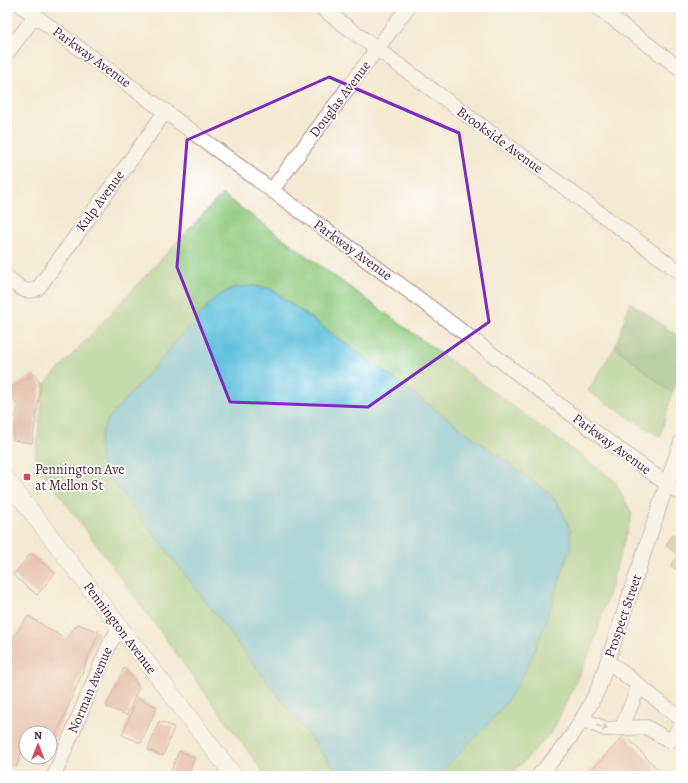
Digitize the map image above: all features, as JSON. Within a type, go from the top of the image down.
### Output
[{"type":"main road","name":"Pennington Avenue","points":[[7,480],[232,775]]},
{"type":"street","name":"Parkway Avenue","points":[[23,7],[166,111],[681,494]]},
{"type":"street","name":"Brookside Avenue","points":[[320,7],[681,273]]},
{"type":"street","name":"Douglas Avenue","points":[[272,190],[408,7]]},
{"type":"street","points":[[597,7],[681,69]]},
{"type":"street","points":[[7,53],[35,16]]},
{"type":"street","name":"Kulp Avenue","points":[[7,277],[25,291],[35,291],[39,287],[166,111]]},
{"type":"street","name":"Prospect Street","points":[[538,776],[564,748],[583,720],[599,687],[681,442]]},
{"type":"street","name":"Norman Avenue","points":[[54,776],[110,643],[120,628]]},
{"type":"street","points":[[608,661],[681,719]]},
{"type":"street","points":[[622,728],[639,686]]},
{"type":"street","points":[[583,720],[606,729],[646,727],[670,741],[681,726]]},
{"type":"highlighted area","points":[[329,77],[459,133],[489,322],[368,407],[230,402],[177,267],[187,140]]},
{"type":"green space","points":[[222,194],[614,480],[632,514],[593,646],[552,732],[510,776],[437,776],[503,705],[571,531],[560,506],[549,493],[271,289],[103,468],[340,776],[266,776],[35,461],[44,385]]},
{"type":"green space","points":[[630,302],[681,338],[681,372],[672,393],[615,347]]},
{"type":"green space","points":[[615,347],[672,393],[660,437],[588,391]]},
{"type":"water","points":[[253,286],[271,289],[549,493],[562,511],[565,518],[571,538],[571,545],[544,628],[527,668],[497,714],[437,776],[340,776],[103,468],[99,448],[100,437],[108,419],[215,298],[232,288]]},
{"type":"building","points":[[34,374],[41,385],[32,443],[13,440],[18,406],[8,390]]},
{"type":"building","points":[[673,535],[681,541],[681,573],[671,565],[678,555],[666,545]]},
{"type":"building","points":[[31,553],[55,573],[37,595],[13,575]]},
{"type":"building","points":[[28,616],[65,639],[78,624],[99,632],[58,731],[58,725],[18,725],[18,761],[16,767],[7,763],[7,647]]},
{"type":"building","points":[[124,668],[139,687],[127,715],[106,707]]},
{"type":"building","points":[[137,698],[157,707],[141,743],[122,735]]},
{"type":"building","points":[[159,721],[174,727],[163,756],[148,750]]},
{"type":"building","points":[[625,735],[664,776],[585,776]]},
{"type":"building","points":[[179,751],[195,758],[187,776],[169,776]]},
{"type":"place","name":"Pennington Ave at Mellon St","points":[[27,477]]}]
